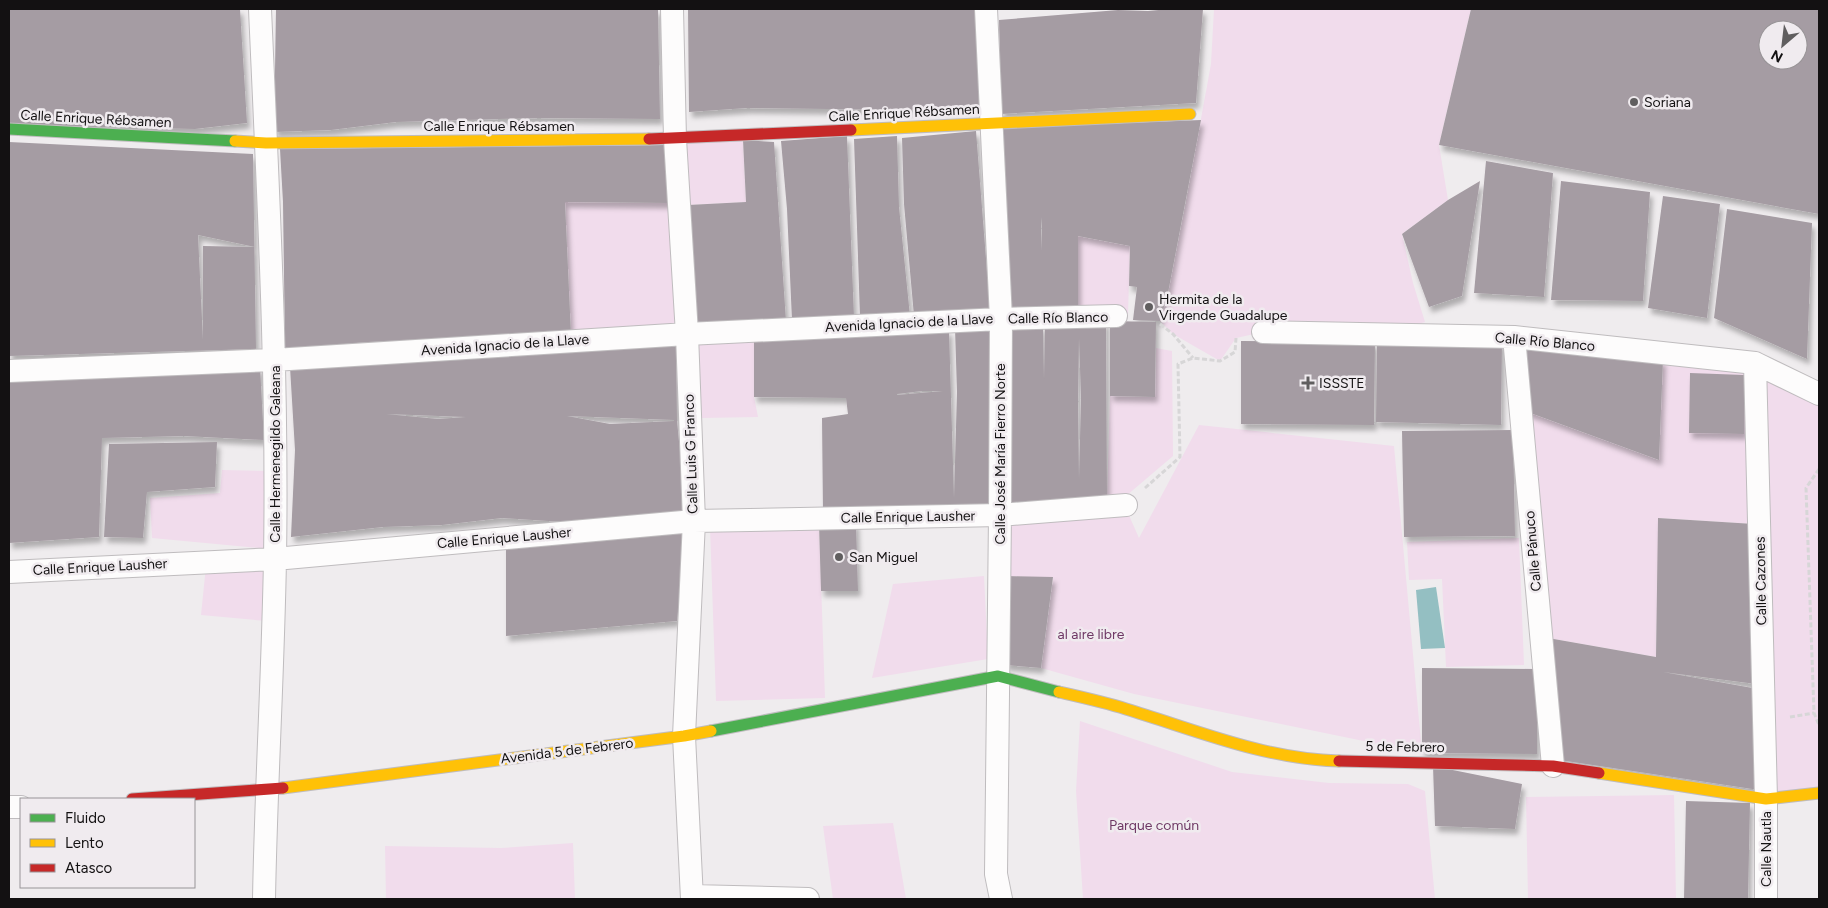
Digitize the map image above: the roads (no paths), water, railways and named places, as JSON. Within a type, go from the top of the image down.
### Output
[{"type":"street","name":"Calle Hermenegildo Galeana","points":[[260,9],[274,360],[275,559],[266,790],[264,899]]},
{"type":"street","name":"Calle Luis G Franco","points":[[672,9],[675,139],[694,521],[684,736],[692,898]]},
{"type":"street","name":"Calle José María Fierro Norte","points":[[986,9],[1000,319],[996,874],[1001,899]]},
{"type":"street","name":"Calle Enrique Rébsamen","points":[[9,129],[266,142],[675,139],[1190,114]]},
{"type":"street","name":"Calle Río Blanco","points":[[1000,319],[1116,316]]},
{"type":"street","name":"Avenida Ignacio de la Llave","points":[[9,371],[274,360],[686,334],[1000,319]]},
{"type":"street","name":"Calle Río Blanco","points":[[1263,332],[1514,337],[1755,363],[1819,394]]},
{"type":"street","name":"Calle Pánuco","points":[[1514,337],[1553,766]]},
{"type":"street","name":"Calle Cazones","points":[[1755,363],[1766,799]]},
{"type":"street","name":"Calle Enrique Lausher","points":[[9,572],[275,559],[694,521],[1000,515],[1126,504]]},
{"type":"street","name":"5 de Febrero","points":[[998,676],[1124,708],[1236,745],[1310,760],[1553,766],[1766,799],[1819,793]]},
{"type":"street","name":"Avenida 5 de Febrero","points":[[147,798],[266,790],[684,736],[998,676]]},
{"type":"street","name":"Calle Nautla","points":[[1766,799],[1766,899]]},
{"type":"street","points":[[692,898],[808,899]]},
{"type":"water","points":[[1436,587],[1445,648],[1421,649],[1416,590]]},
{"type":"place","name":"Soriana","points":[[1634,102]]},
{"type":"place","name":"Hermita de la Virgende Guadalupe","points":[[1149,307]]},
{"type":"place","name":"ISSSTE","points":[[1308,383]]},
{"type":"place","name":"San Miguel","points":[[839,557]]},
{"type":"park label","name":"al aire libre","points":[[1091,634]]},
{"type":"park label","name":"Parque común","points":[[1154,825]]}]
